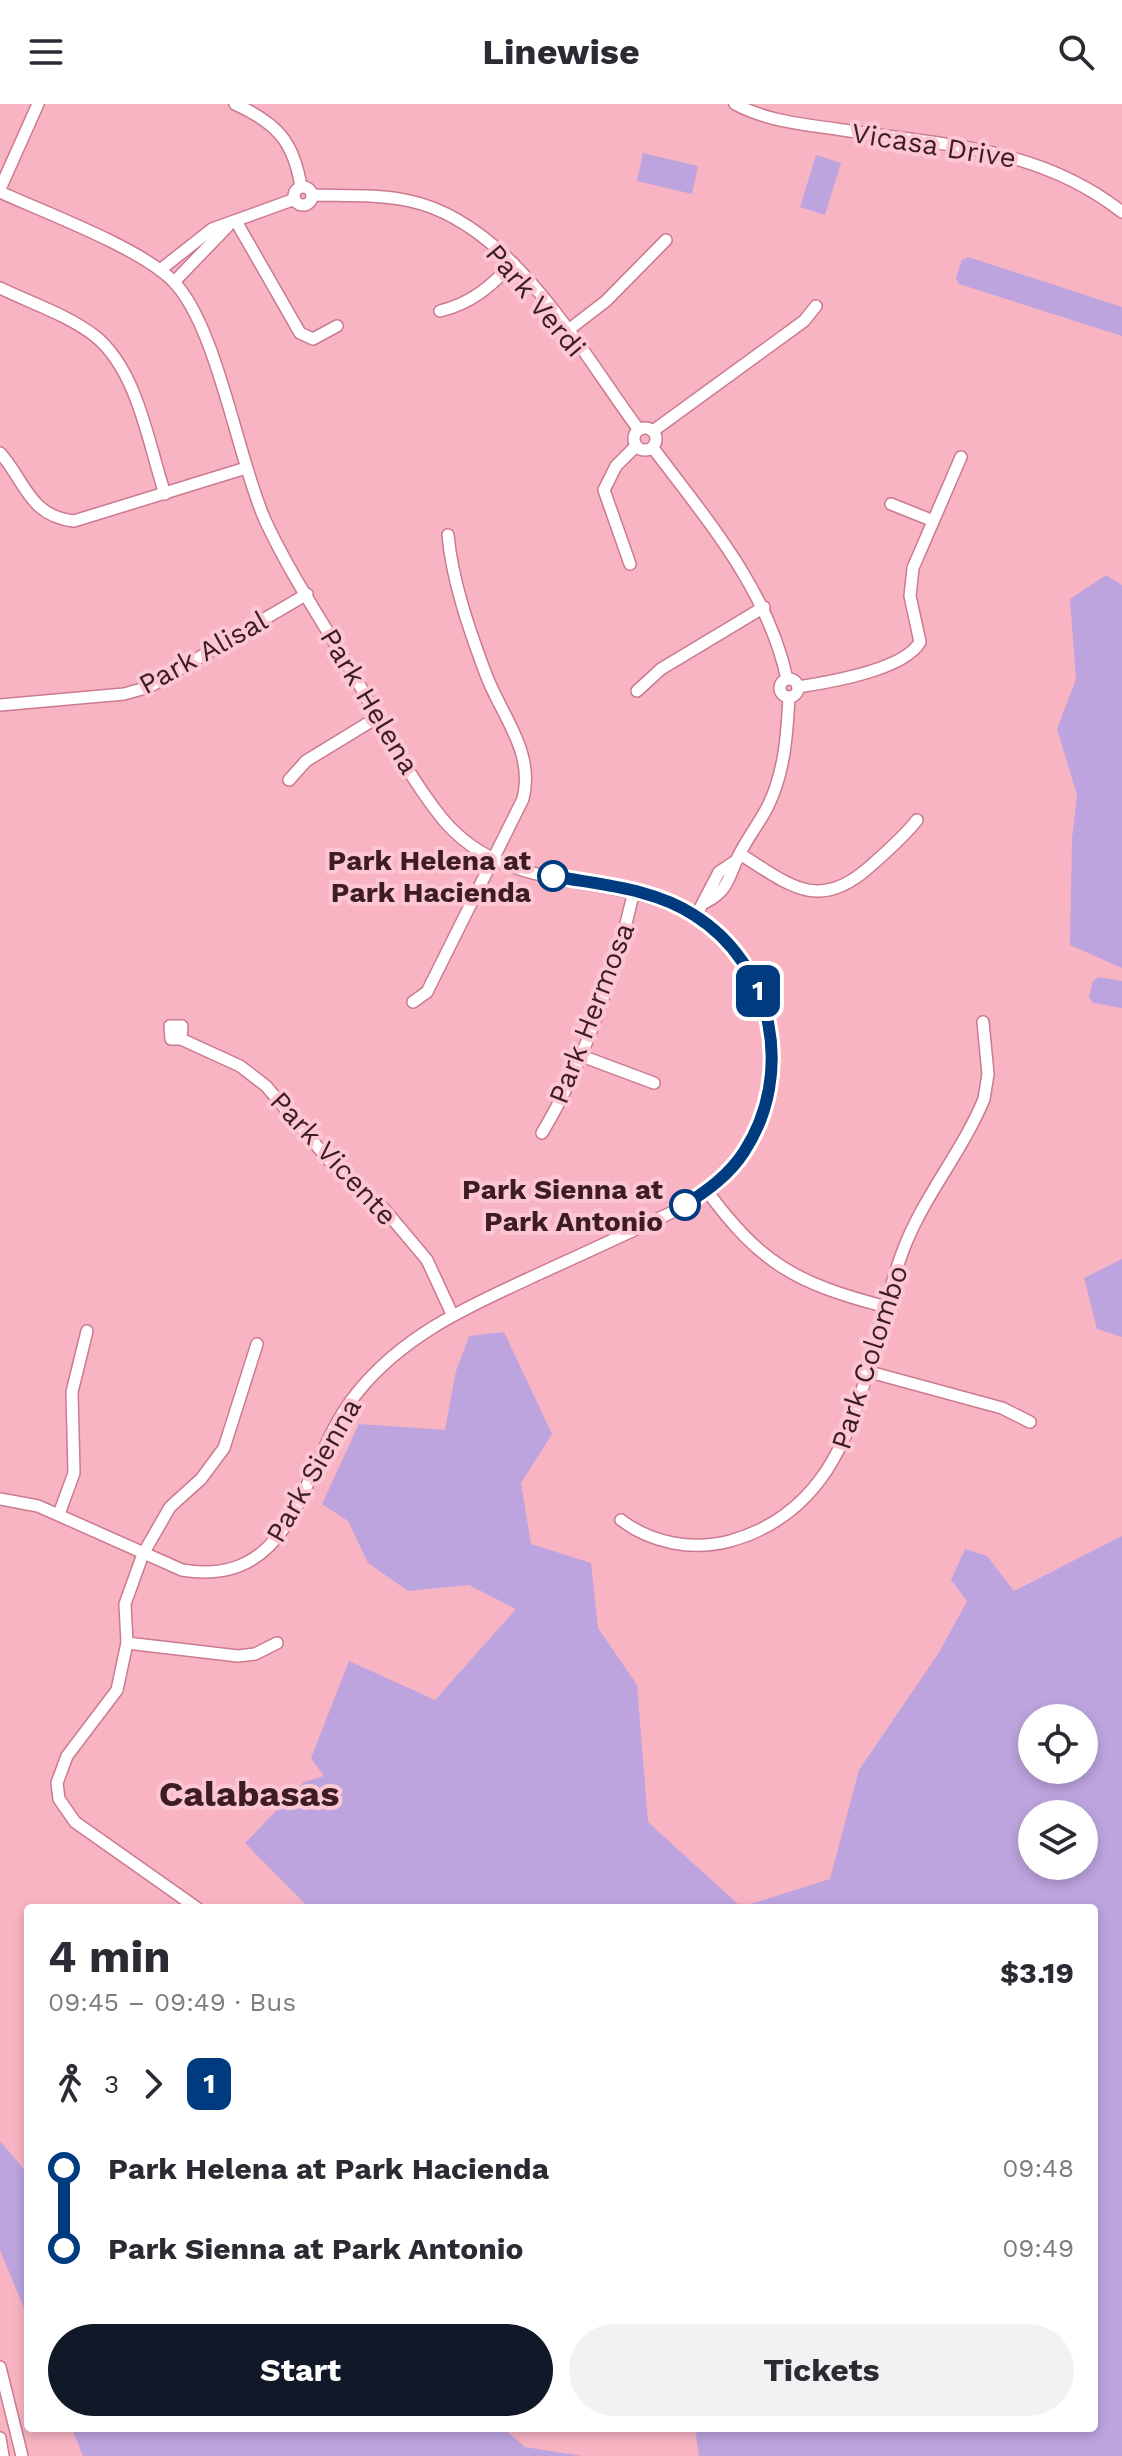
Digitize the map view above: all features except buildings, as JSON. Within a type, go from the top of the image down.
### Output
[{"type":"street","points":[[0,190],[38,104]]},
{"type":"street","points":[[235,104],[259,115],[282,135],[296,157],[301,187],[295,199]]},
{"type":"street","name":"Vicasa Drive","points":[[735,104],[775,120],[1012,156],[1075,179],[1122,212]]},
{"type":"street","points":[[301,187],[310,190],[312,195]]},
{"type":"street","name":"Park Helena","points":[[0,190],[141,257],[174,282],[193,310],[205,339],[265,519],[378,717],[441,818],[493,860],[520,870],[634,891],[696,916],[725,940],[746,967],[771,1025],[767,1101],[755,1133]]},
{"type":"street","name":"Park Verdi","points":[[160,270],[204,233],[295,199],[307,205],[312,195],[374,196],[431,207],[487,239],[513,263],[639,430]]},
{"type":"street","points":[[232,224],[300,333],[313,339],[337,326]]},
{"type":"street","name":"Park Verdi","points":[[174,282],[232,224]]},
{"type":"street","points":[[567,331],[606,301],[666,240]]},
{"type":"street","points":[[440,311],[462,305],[484,293],[513,263]]},
{"type":"street","points":[[0,288],[76,324],[95,336],[111,354],[128,379],[165,494]]},
{"type":"street","points":[[636,446],[635,436],[639,430],[653,431],[804,321],[816,306]]},
{"type":"street","points":[[636,446],[646,451],[653,448],[657,438],[653,431]]},
{"type":"street","points":[[630,564],[604,490],[616,466],[636,446]]},
{"type":"street","points":[[653,448],[738,564],[764,607],[779,640],[787,679],[780,688],[789,697],[785,756],[769,804],[738,857],[727,885],[719,895],[706,902],[696,916]]},
{"type":"street","points":[[0,453],[39,509],[62,520],[87,519],[246,468]]},
{"type":"street","points":[[798,687],[842,680],[913,654],[920,642],[910,596],[913,568],[931,520],[961,457]]},
{"type":"street","points":[[891,504],[931,520]]},
{"type":"street","points":[[413,1002],[427,992],[523,799],[528,779],[526,762],[485,674],[450,559],[448,535]]},
{"type":"street","name":"Park Alisal","points":[[0,705],[124,694],[149,687],[307,594]]},
{"type":"street","points":[[637,691],[661,669],[764,607]]},
{"type":"street","points":[[787,679],[793,680],[798,687]]},
{"type":"street","points":[[789,697],[795,695],[798,687]]},
{"type":"street","points":[[289,780],[306,761],[378,717]]},
{"type":"street","points":[[738,857],[788,884],[808,891],[829,893],[857,878],[902,839],[917,820]]},
{"type":"street","points":[[706,902],[707,890],[716,877],[738,857]]},
{"type":"street","points":[[716,877],[727,885]]},
{"type":"street","name":"Park Hermosa","points":[[542,1133],[561,1102],[609,978],[634,891]]},
{"type":"street","name":"Park Colombo","points":[[621,1520],[640,1534],[672,1544],[715,1545],[764,1529],[796,1507],[832,1467],[848,1433],[883,1306],[907,1241],[975,1122],[984,1099],[988,1074],[983,1022]]},
{"type":"street","name":"Park Vicente","points":[[181,1039],[240,1066],[266,1086],[334,1166],[385,1210],[427,1260],[452,1314]]},
{"type":"street","points":[[579,1055],[654,1083]]},
{"type":"street","name":"Park Sienna","points":[[0,1499],[38,1506],[59,1514],[182,1570],[204,1574],[243,1567],[258,1558],[288,1524],[327,1438],[357,1393],[382,1365],[414,1338],[452,1314],[681,1208],[707,1191],[734,1166],[755,1133]]},
{"type":"street","points":[[707,1191],[746,1241],[768,1260],[829,1290],[883,1306]]},
{"type":"street","points":[[59,1514],[74,1473],[72,1392],[87,1331]]},
{"type":"street","points":[[191,1904],[75,1822],[59,1799],[60,1769],[117,1690],[127,1643],[125,1604],[143,1554],[170,1507],[201,1479],[224,1448],[257,1344]]},
{"type":"street","points":[[866,1371],[1002,1408],[1030,1422]]},
{"type":"street","points":[[127,1643],[238,1656],[255,1654],[277,1643]]},
{"type":"street","points":[[0,2367],[22,2456]]},
{"type":"street","points":[[0,2438],[3,2456]]},
{"type":"shaded area","points":[[643,153],[698,166],[692,194],[637,181]]},
{"type":"shaded area","points":[[816,155],[841,163],[825,215],[800,207]]},
{"type":"shaded area","points":[[968,257],[1122,307],[1122,336],[959,284],[956,278],[962,260]]},
{"type":"shaded area","points":[[1106,575],[1122,585],[1122,968],[1070,945],[1072,838],[1077,795],[1057,729],[1076,679],[1070,599]]},
{"type":"shaded area","points":[[1098,977],[1122,981],[1122,1008],[1093,1003],[1089,997],[1093,981]]},
{"type":"shaded area","points":[[1122,1259],[1122,1337],[1097,1329],[1084,1278]]},
{"type":"shaded area","points":[[504,1332],[552,1434],[521,1483],[531,1544],[591,1563],[598,1628],[637,1685],[648,1822],[738,1904],[305,1904],[245,1843],[304,1782],[324,1776],[311,1758],[349,1661],[435,1700],[516,1609],[469,1585],[408,1591],[368,1563],[348,1521],[322,1504],[359,1424],[445,1430],[456,1371],[469,1336]]},
{"type":"shaded area","points":[[1122,1536],[1122,2456],[699,2456],[696,2432],[1098,2432],[1098,1904],[751,1904],[830,1879],[859,1770],[940,1651],[967,1601],[951,1580],[965,1549],[987,1556],[1014,1591]]},
{"type":"shaded area","points":[[0,2141],[24,2169],[24,2308],[0,2250]]},
{"type":"shaded area","points":[[74,2432],[508,2432],[525,2447],[582,2456],[83,2456]]},
{"type":"bus line","name":"1","points":[[553,876],[634,891],[679,906],[725,940],[746,967],[760,995],[771,1025],[772,1066],[767,1101],[743,1155],[725,1176],[685,1205]]},
{"type":"place","name":"Park Helena at Park Hacienda","points":[[553,876]]},
{"type":"place","name":"Park Sienna at Park Antonio","points":[[685,1205]]},
{"type":"district","name":"Calabasas","points":[[249,1793]]}]
